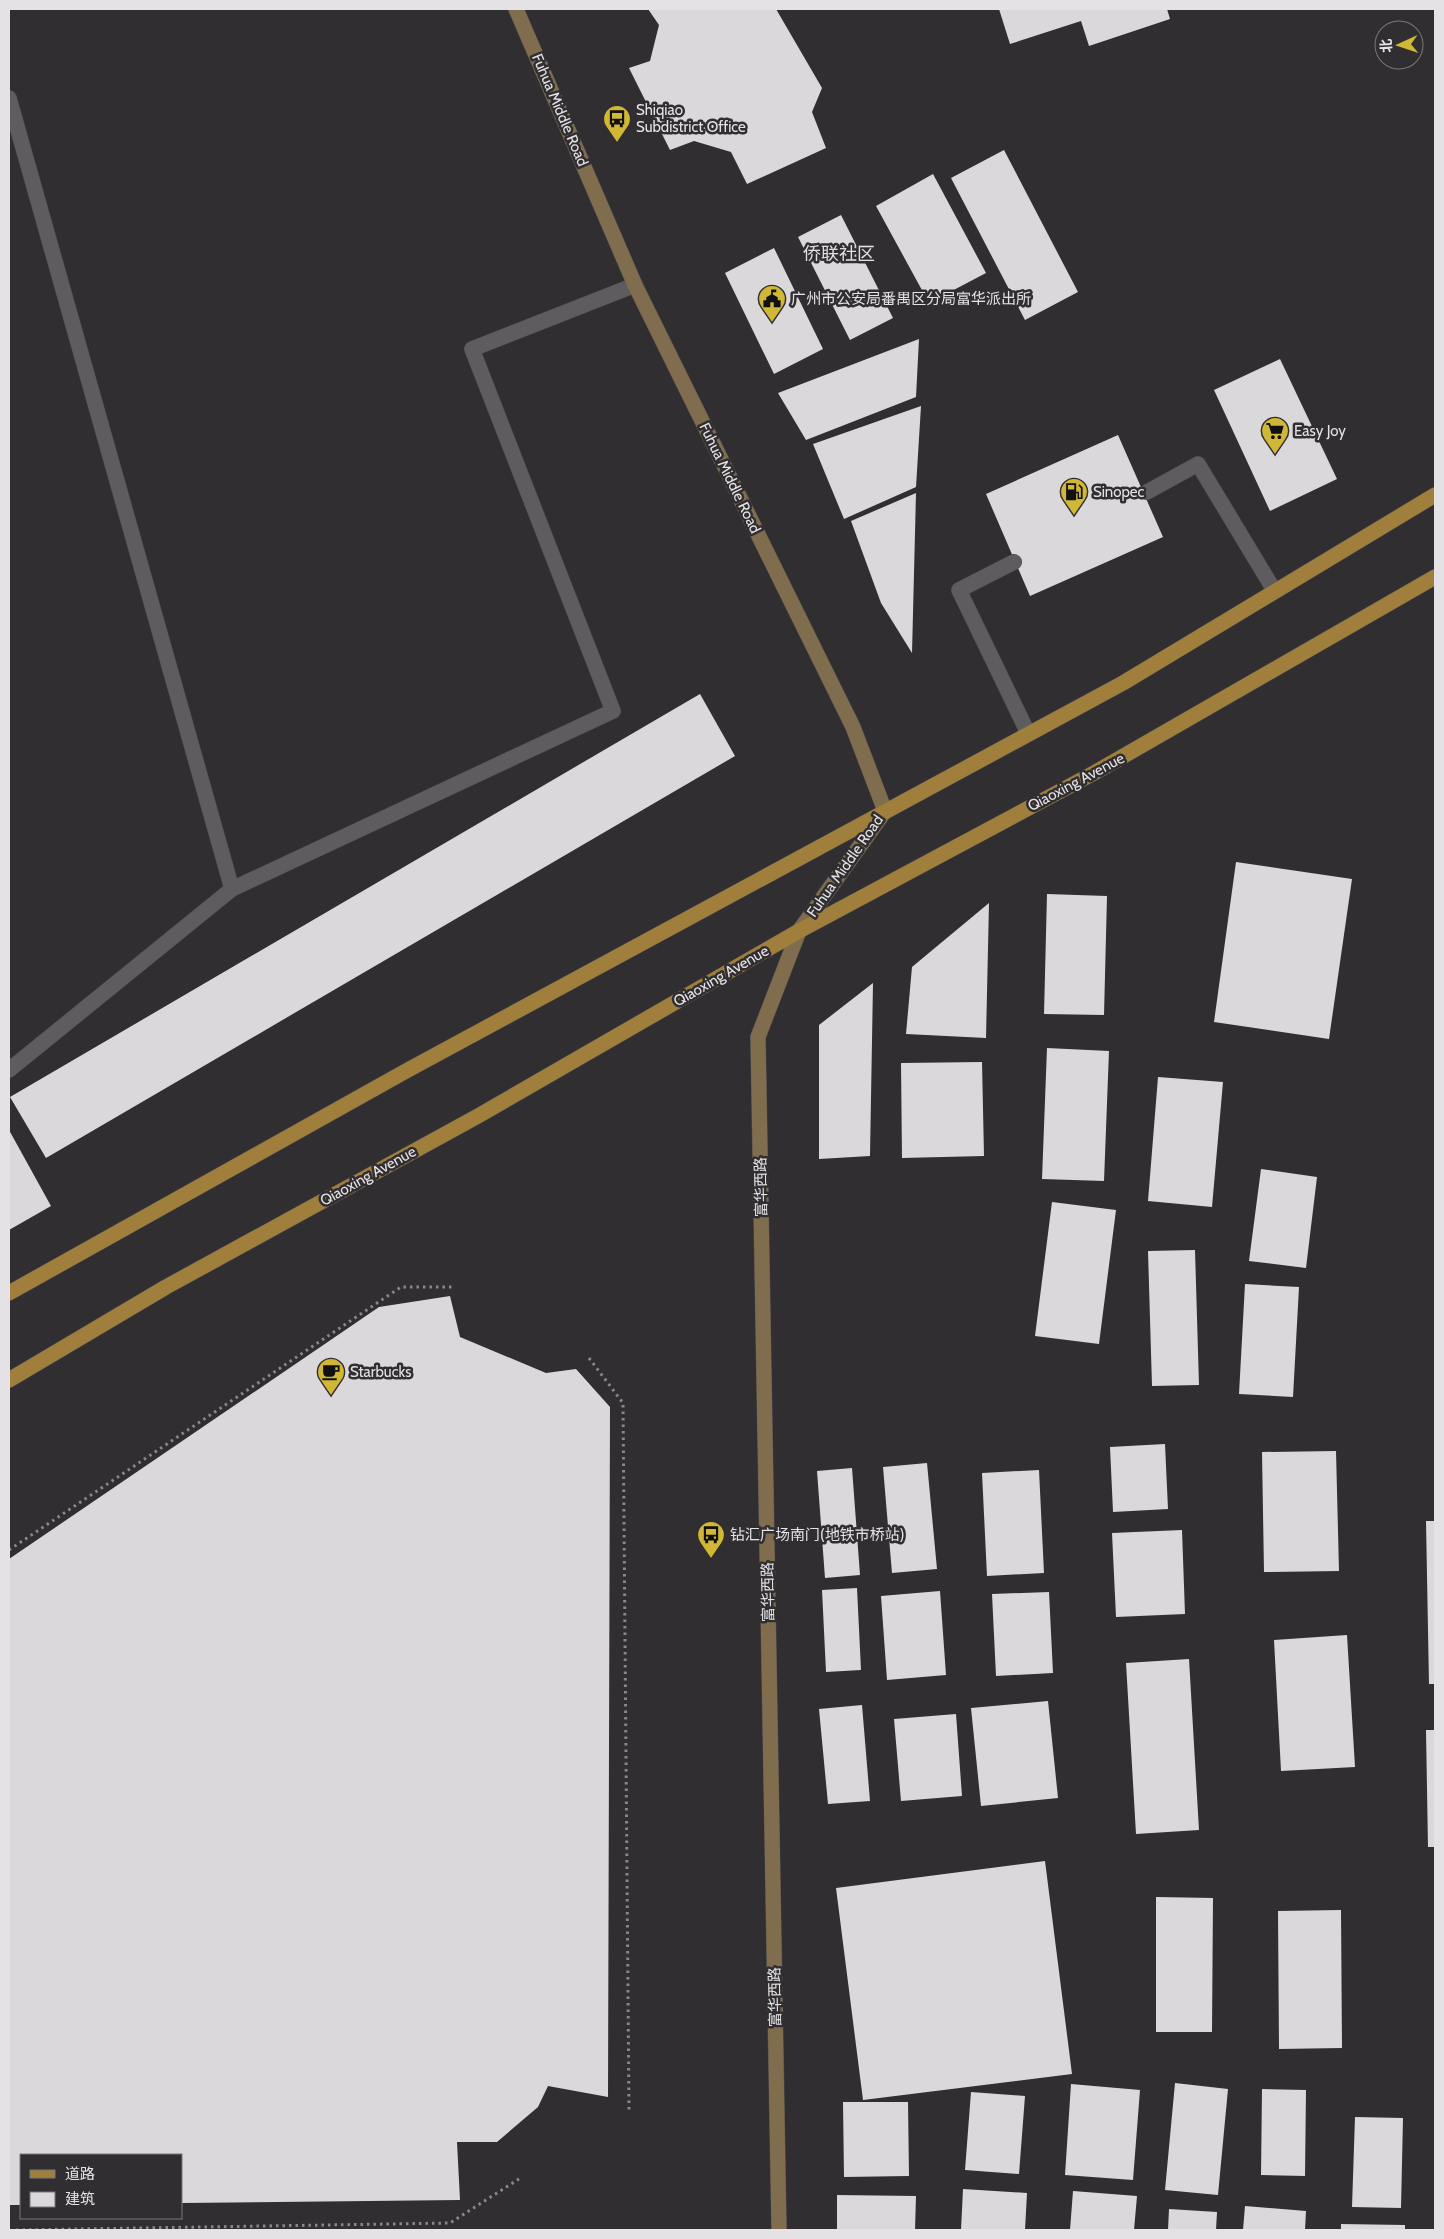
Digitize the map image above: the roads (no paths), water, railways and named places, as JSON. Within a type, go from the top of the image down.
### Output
[{"type":"main road","points":[[9,1293],[415,1066],[1123,683],[1274,590],[1435,495]]},
{"type":"main road","name":"Qiaoxing Avenue","points":[[9,1380],[166,1287],[478,1116],[799,931],[1103,768],[1435,577]]},
{"type":"street","name":"Fuhua Middle Road","points":[[516,9],[635,285],[853,727],[885,811],[799,931]]},
{"type":"street","points":[[9,98],[232,889]]},
{"type":"street","points":[[9,1070],[232,889],[612,711],[472,349],[635,285]]},
{"type":"street","points":[[1147,492],[1198,464],[1274,590]]},
{"type":"street","points":[[1014,562],[959,590],[1028,733]]},
{"type":"street","name":"富华西路","points":[[779,2230],[758,1037],[799,931]]},
{"type":"place","name":"Shiqiao Subdistrict Office","points":[[617,143]]},
{"type":"place","name":"广州市公安局番禺区分局富华派出所","points":[[772,323]]},
{"type":"place","name":"Easy Joy","points":[[1275,455]]},
{"type":"place","name":"Sinopec","points":[[1074,516]]},
{"type":"place","name":"Starbucks","points":[[331,1396]]},
{"type":"place","name":"钻汇广场南门(地铁市桥站)","points":[[711,1559]]},
{"type":"district","name":"侨联社区","points":[[839,254]]}]
